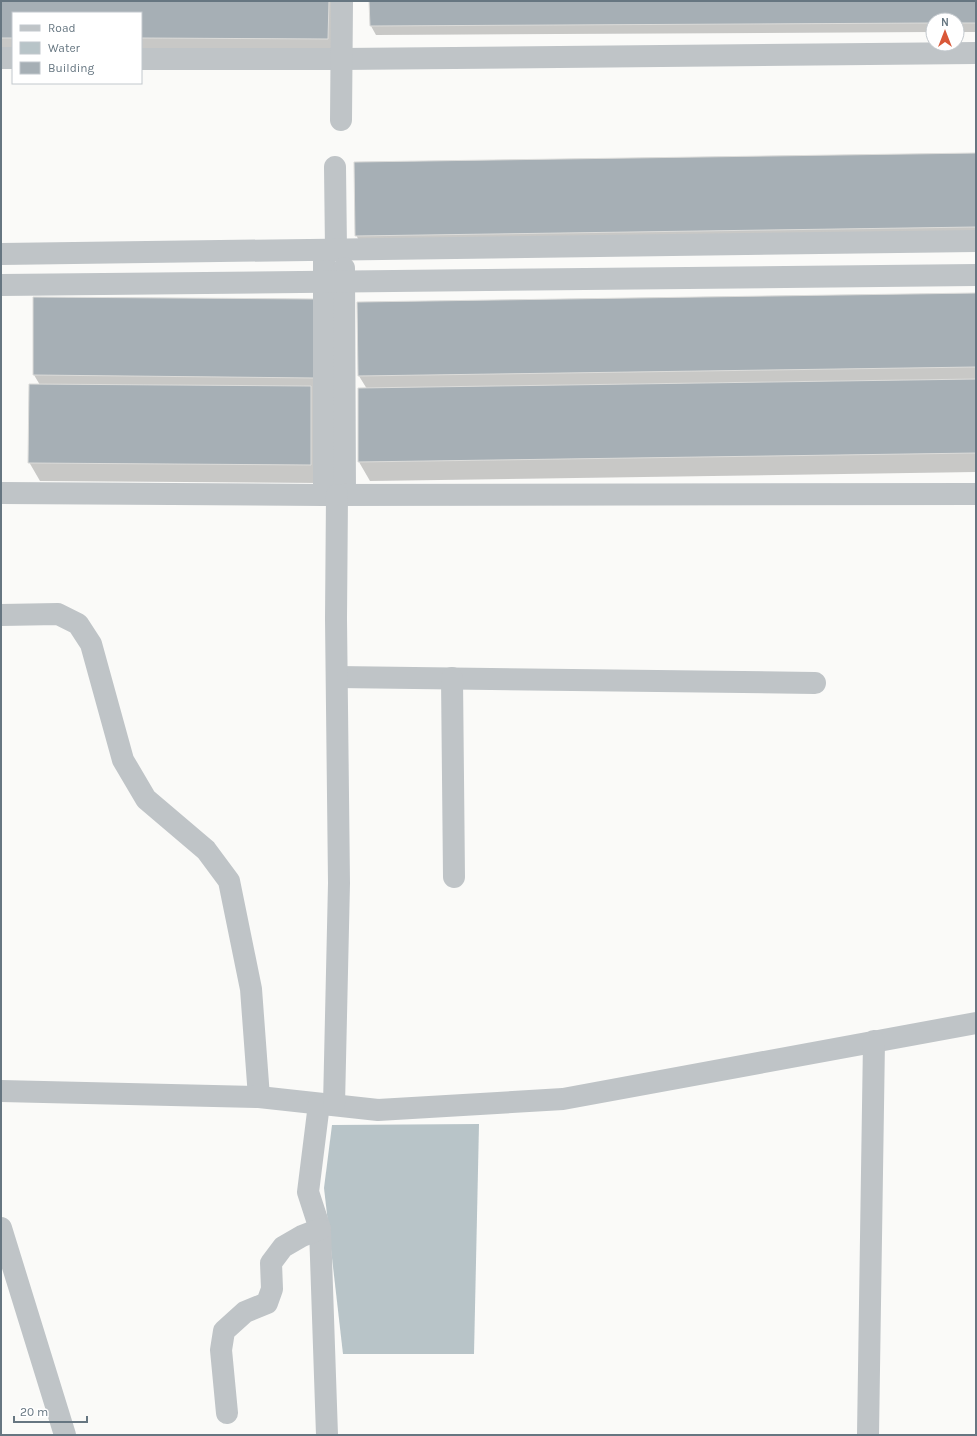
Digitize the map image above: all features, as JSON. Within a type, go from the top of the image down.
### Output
[{"type":"street","points":[[341,120],[342,1]]},
{"type":"street","points":[[142,59],[341,59],[976,53]]},
{"type":"street","points":[[1,58],[12,58]]},
{"type":"street","points":[[327,1435],[320,1230],[308,1192],[327,1105],[339,883],[335,495],[335,167]]},
{"type":"street","points":[[1,254],[976,241]]},
{"type":"street","points":[[1,285],[976,275]]},
{"type":"street","points":[[1,493],[335,495],[976,494]]},
{"type":"street","points":[[1,615],[58,614],[78,624],[91,644],[123,760],[146,800],[206,850],[229,881],[251,989],[259,1097]]},
{"type":"street","points":[[337,677],[815,683]]},
{"type":"street","points":[[452,678],[454,877]]},
{"type":"street","points":[[1,1091],[259,1097],[378,1110],[563,1099],[976,1023]]},
{"type":"street","points":[[868,1435],[874,1041]]},
{"type":"street","points":[[1,1228],[65,1435]]},
{"type":"street","points":[[227,1413],[221,1350],[224,1331],[245,1312],[267,1303],[272,1288],[271,1263],[283,1247],[302,1236],[320,1230]]},
{"type":"water","points":[[479,1124],[474,1354],[343,1354],[324,1188],[332,1125]]},
{"type":"building","points":[[1,1],[329,1],[328,39],[142,38],[142,12],[12,12],[12,38],[1,38]]},
{"type":"building","points":[[369,1],[976,1],[976,23],[965,23],[965,12],[925,12],[925,23],[370,26]]},
{"type":"building","points":[[976,153],[976,227],[355,236],[354,162]]},
{"type":"building","points":[[976,293],[976,367],[358,376],[357,302]]},
{"type":"building","points":[[33,297],[316,299],[315,378],[33,375]]},
{"type":"building","points":[[976,379],[976,453],[358,462],[358,388]]},
{"type":"building","points":[[29,384],[311,386],[311,465],[28,463]]}]
